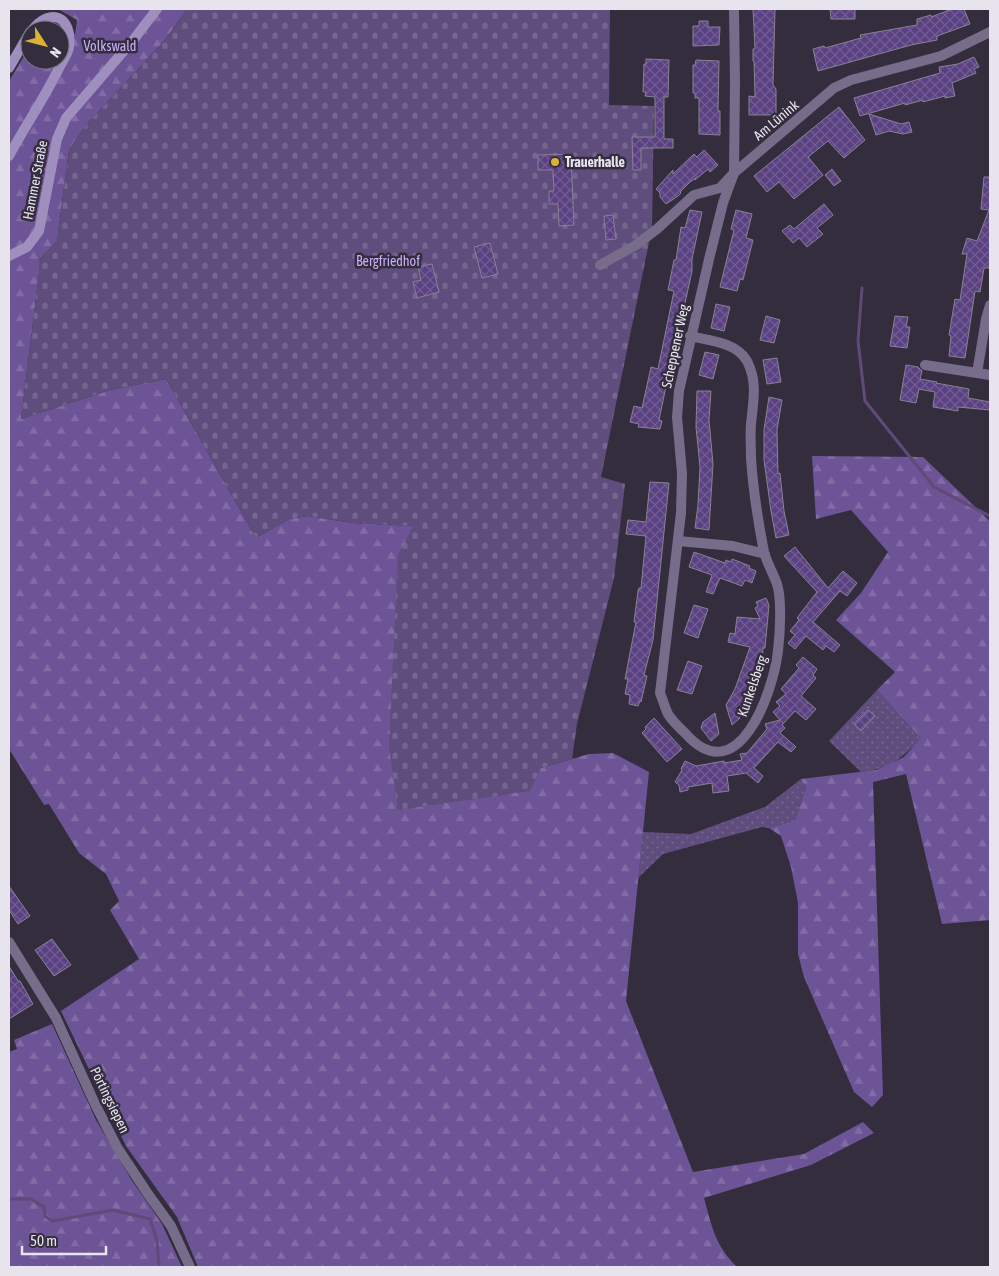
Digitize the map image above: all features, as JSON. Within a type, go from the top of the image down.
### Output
[{"type":"main road","name":"Hammer Straße","points":[[9,256],[27,246],[39,231],[56,139],[66,118],[134,39],[156,9]]},
{"type":"main road","name":"Hammer Straße","points":[[43,20],[57,17],[62,20]]},
{"type":"main road","name":"Hammer Straße","points":[[9,68],[20,50]]},
{"type":"main road","name":"Hammer Straße","points":[[9,156],[59,70]]},
{"type":"street","name":"Scheppener Weg","points":[[660,693],[681,513],[682,473],[677,417],[679,391],[690,336],[723,203],[734,173],[734,9]]},
{"type":"street","name":"Am Lünink","points":[[600,265],[636,245],[658,229],[694,195],[720,188],[734,173],[834,88],[851,80],[941,56],[990,32]]},
{"type":"street","points":[[978,374],[986,319],[990,305]]},
{"type":"street","name":"Kunkelsberg","points":[[660,693],[668,715],[696,745],[707,751],[721,752],[736,745],[749,733],[758,718],[778,652],[780,618],[777,586],[765,554],[752,459],[751,426],[755,390],[752,371],[739,350],[690,336]]},
{"type":"street","points":[[925,365],[990,375]]},
{"type":"street","points":[[678,540],[733,546],[765,554]]},
{"type":"street","name":"Pörtingsiepen","points":[[9,942],[56,1018],[95,1104],[118,1147],[171,1226],[190,1267]]},
{"type":"green space","name":"Volkswald","points":[[58,9],[187,9],[165,40],[86,125],[69,150],[57,241],[39,260],[21,419],[110,390],[166,379],[256,538],[289,519],[308,516],[353,523],[414,526],[541,768],[589,754],[613,753],[649,772],[626,1001],[693,1172],[804,1154],[863,1122],[874,1133],[811,1165],[704,1198],[712,1227],[719,1243],[737,1267],[198,1267],[177,1217],[126,1146],[61,1011],[139,959],[110,910],[119,901],[106,874],[79,853],[49,804],[44,805],[9,749],[9,81],[20,63],[20,70],[70,70],[70,33],[75,34],[77,20]]},
{"type":"green space","name":"Bergfriedhof","points":[[187,9],[610,9],[609,105],[654,106],[652,228],[601,477],[625,484],[614,578],[577,724],[572,759],[541,768],[530,791],[398,810],[389,746],[398,555],[413,526],[353,523],[308,516],[289,519],[256,538],[166,379],[110,390],[21,419],[39,260],[57,241],[69,150],[86,125],[165,40]]},
{"type":"green space","points":[[812,456],[923,457],[990,521],[990,920],[942,924],[906,774],[873,782],[883,1095],[872,1107],[854,1092],[804,977],[798,954],[798,903],[791,867],[781,836],[769,828],[795,820],[806,787],[801,779],[876,770],[904,757],[921,738],[877,690],[895,672],[836,620],[861,593],[888,552],[851,510],[816,519]]},
{"type":"green space","points":[[877,690],[922,738],[908,751],[887,765],[861,772],[829,741]]},
{"type":"green space","points":[[801,779],[806,787],[795,820],[663,854],[638,878],[643,832],[691,834],[765,807]]},
{"type":"green space","points":[[52,1024],[96,1120],[131,1179],[162,1224],[182,1267],[9,1267],[9,1052],[17,1049],[14,1040]]},
{"type":"building","points":[[753,9],[775,9],[773,85],[776,89],[776,115],[749,115],[749,96],[755,97]]},
{"type":"building","points":[[830,9],[855,9],[855,19],[831,19]]},
{"type":"building","points":[[952,9],[964,9],[970,24],[937,36],[937,40],[911,45],[818,71],[813,49],[824,46],[825,48],[861,38],[860,35],[917,25],[917,19],[931,15],[931,17]]},
{"type":"building","points":[[699,21],[708,21],[708,27],[720,27],[719,45],[693,46],[693,26],[699,26]]},
{"type":"building","points":[[974,57],[979,67],[974,69],[976,73],[952,83],[955,96],[945,98],[945,96],[905,105],[905,103],[860,116],[854,98],[940,73],[939,67],[958,64]]},
{"type":"building","points":[[646,59],[669,60],[668,97],[664,97],[664,139],[673,139],[673,148],[641,148],[641,170],[633,170],[632,137],[655,137],[655,97],[645,96],[646,92],[643,92],[644,64],[646,64]]},
{"type":"building","points":[[696,60],[719,61],[718,111],[720,111],[720,135],[699,134],[699,98],[695,98],[695,93],[693,93],[693,65],[695,65]]},
{"type":"building","points":[[839,107],[865,140],[844,158],[828,141],[808,157],[823,175],[794,199],[779,182],[767,192],[754,176]]},
{"type":"building","points":[[869,114],[901,124],[909,122],[912,132],[903,134],[889,131],[876,135]]},
{"type":"building","points":[[704,150],[718,165],[710,172],[708,169],[690,182],[678,196],[666,204],[656,189],[673,170],[673,174],[694,154],[697,157]]},
{"type":"building","points":[[571,154],[574,225],[559,226],[558,204],[549,204],[549,191],[554,191],[553,170],[538,170],[538,155]]},
{"type":"building","points":[[832,169],[841,181],[834,186],[825,175]]},
{"type":"building","points":[[984,177],[990,177],[989,268],[984,268],[980,292],[975,291],[965,358],[949,356],[951,336],[949,335],[955,299],[960,300],[967,254],[962,254],[967,238],[977,241],[989,210],[981,209]]},
{"type":"building","points":[[824,204],[833,215],[817,228],[823,234],[807,247],[799,238],[793,243],[782,231],[790,225],[794,229]]},
{"type":"building","points":[[690,210],[702,212],[692,259],[692,271],[673,355],[671,355],[659,420],[662,421],[660,429],[638,427],[639,424],[630,422],[634,406],[642,408],[651,367],[658,369],[674,291],[668,290],[674,260],[676,260],[681,227],[685,228]]},
{"type":"building","points":[[736,210],[752,214],[746,238],[753,240],[743,280],[740,279],[737,291],[720,287],[734,230],[731,229]]},
{"type":"building","points":[[613,215],[616,239],[606,240],[604,216]]},
{"type":"building","points":[[490,243],[498,274],[482,278],[474,247]]},
{"type":"building","points":[[432,264],[439,292],[417,298],[413,282],[421,280],[418,267]]},
{"type":"building","points":[[716,304],[730,307],[724,331],[711,328]]},
{"type":"building","points":[[766,316],[780,320],[774,343],[760,340]]},
{"type":"building","points":[[895,316],[908,317],[906,327],[910,327],[907,348],[890,346]]},
{"type":"building","points":[[705,352],[719,355],[713,379],[699,375]]},
{"type":"building","points":[[777,358],[781,382],[767,384],[763,360]]},
{"type":"building","points":[[906,365],[918,367],[922,371],[920,379],[969,389],[968,398],[990,402],[990,410],[958,407],[958,411],[933,407],[935,392],[919,389],[916,403],[900,400]]},
{"type":"building","points":[[697,391],[711,391],[709,420],[713,464],[709,530],[695,528],[700,467],[696,427]]},
{"type":"building","points":[[769,397],[782,400],[777,430],[778,474],[780,473],[784,511],[789,535],[776,538],[764,460],[764,430]]},
{"type":"building","points":[[650,482],[669,483],[653,640],[644,675],[647,676],[641,702],[638,706],[629,704],[630,695],[625,694],[628,679],[625,679],[636,622],[634,622],[638,591],[641,588],[646,536],[626,534],[628,520],[646,522]]},
{"type":"building","points":[[795,547],[828,588],[843,571],[857,583],[847,596],[840,591],[813,622],[840,645],[834,652],[826,646],[823,650],[806,636],[795,649],[788,643],[795,635],[790,631],[799,620],[797,618],[817,592],[784,556]]},
{"type":"building","points":[[694,552],[725,563],[726,560],[731,562],[732,559],[750,566],[749,568],[756,571],[752,583],[745,580],[742,586],[720,578],[713,594],[706,592],[712,575],[689,567]]},
{"type":"building","points":[[766,598],[769,605],[762,663],[750,698],[740,718],[732,725],[726,705],[735,689],[750,647],[728,642],[730,633],[735,634],[737,617],[760,619],[755,608],[758,606],[756,602]]},
{"type":"building","points":[[694,605],[708,609],[698,638],[684,633]]},
{"type":"building","points":[[803,657],[817,669],[813,675],[816,678],[801,696],[816,709],[806,720],[795,711],[782,725],[785,728],[780,733],[796,747],[791,752],[778,742],[754,768],[763,776],[758,783],[746,773],[727,776],[729,791],[713,793],[712,783],[688,787],[688,790],[680,792],[679,785],[675,782],[685,761],[696,766],[742,760],[740,754],[747,753],[767,729],[765,724],[780,720],[773,712],[780,706],[776,702],[786,694],[781,689],[799,668],[796,665]]},
{"type":"building","points":[[688,661],[702,666],[692,694],[677,690]]},
{"type":"building","points":[[868,710],[875,716],[861,731],[854,724]]},
{"type":"building","points":[[715,713],[719,734],[711,741],[701,728],[703,722]]},
{"type":"building","points":[[654,718],[682,749],[667,762],[642,733]]},
{"type":"building","points":[[9,886],[30,916],[18,924],[9,910]]},
{"type":"building","points":[[52,939],[71,965],[54,976],[35,950]]},
{"type":"building","points":[[9,966],[33,1004],[9,1019]]},
{"type":"waterway","points":[[862,288],[858,341],[865,401],[934,487],[990,516]]},
{"type":"waterway","points":[[9,1199],[31,1199],[44,1207],[45,1216],[52,1221],[113,1210],[150,1219],[157,1241],[159,1267]]},
{"type":"place","name":"Trauerhalle","points":[[555,162]]}]
